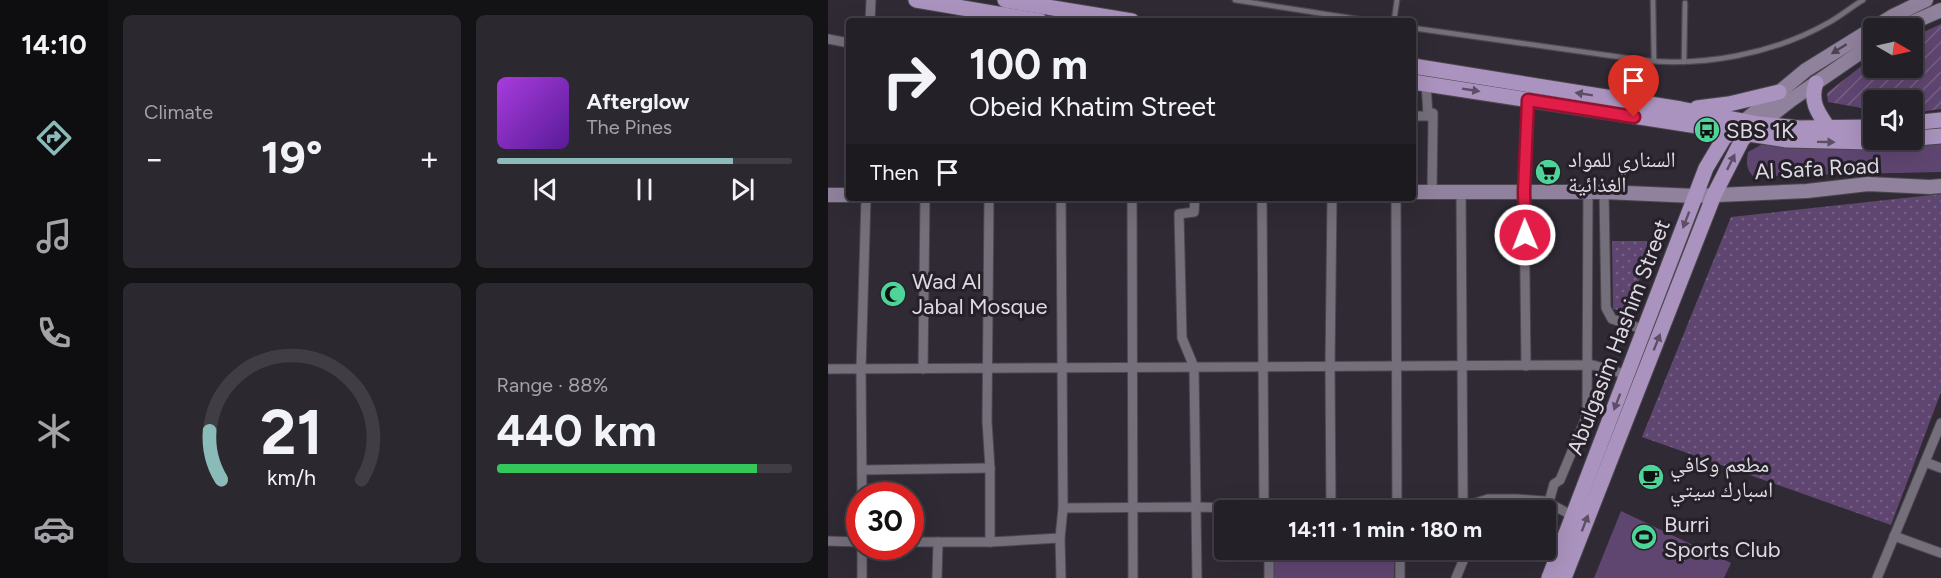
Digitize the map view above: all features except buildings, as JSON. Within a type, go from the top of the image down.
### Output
[{"type":"main road","points":[[916,0],[1022,18]]},
{"type":"main road","points":[[1005,0],[1114,18]]},
{"type":"main road","points":[[1416,66],[1681,109],[1787,140],[1893,141],[1941,136]]},
{"type":"main road","points":[[1419,83],[1643,119],[1745,128],[1863,127]]},
{"type":"main road","points":[[1816,83],[1813,100],[1816,110],[1829,129]]},
{"type":"main road","points":[[1681,109],[1729,104],[1779,92]]},
{"type":"main road","points":[[1923,122],[1941,120]]},
{"type":"main road","name":"Abulgasim Hashim Street","points":[[1564,578],[1714,195],[1742,140],[1745,128]]},
{"type":"main road","name":"Abulgasim Hashim Street","points":[[1549,578],[1706,168],[1724,138],[1745,128]]},
{"type":"street","points":[[870,18],[871,0]]},
{"type":"street","points":[[1745,128],[1779,92],[1806,70],[1893,16],[1926,0]]},
{"type":"street","points":[[1923,18],[1941,10]]},
{"type":"street","points":[[828,39],[846,42]]},
{"type":"street","points":[[1745,128],[1863,51]]},
{"type":"street","points":[[1419,83],[1428,116]]},
{"type":"street","points":[[1526,366],[1524,191],[1528,100]]},
{"type":"street","points":[[1416,116],[1428,116],[1433,113],[1432,192]]},
{"type":"street","name":"Al Safa Road","points":[[1416,192],[1604,192],[1695,196],[1807,191],[1868,184],[1941,186]]},
{"type":"street","points":[[1461,191],[1463,500]]},
{"type":"street","points":[[1550,500],[1554,484],[1560,480],[1585,420],[1587,409],[1588,192]]},
{"type":"street","points":[[1604,192],[1606,308],[1612,319],[1645,330]]},
{"type":"street","points":[[828,195],[846,195]]},
{"type":"street","points":[[862,482],[861,369],[866,201]]},
{"type":"street","points":[[923,369],[925,201]]},
{"type":"street","points":[[989,201],[987,420],[990,468],[990,542]]},
{"type":"street","points":[[1061,201],[1063,508],[1060,538],[1061,578]]},
{"type":"street","points":[[1132,201],[1132,578]]},
{"type":"street","points":[[1195,201],[1194,212],[1179,214],[1182,338],[1194,367],[1197,578]]},
{"type":"street","points":[[1262,201],[1264,500]]},
{"type":"street","points":[[1331,500],[1332,201]]},
{"type":"street","points":[[1396,201],[1396,500]]},
{"type":"street","points":[[828,369],[1598,365],[1628,375]]},
{"type":"street","points":[[1877,578],[1941,423]]},
{"type":"street","points":[[1925,462],[1941,468]]},
{"type":"street","points":[[862,470],[990,468]]},
{"type":"street","points":[[1485,500],[1541,500]]},
{"type":"street","points":[[1556,506],[1573,516]]},
{"type":"street","points":[[1063,508],[1214,508]]},
{"type":"street","points":[[1894,536],[1941,553]]},
{"type":"street","points":[[924,542],[1060,538]]},
{"type":"street","points":[[828,541],[846,542]]},
{"type":"street","points":[[938,543],[938,578]]},
{"type":"street","points":[[862,560],[862,578]]},
{"type":"street","points":[[1269,560],[1269,578]]},
{"type":"street","points":[[1400,560],[1400,578]]},
{"type":"street","points":[[1456,578],[1463,560]]},
{"type":"lane","points":[[1235,0],[1351,18]]},
{"type":"lane","points":[[1394,18],[1397,0]]},
{"type":"lane","points":[[1653,0],[1654,61]]},
{"type":"lane","points":[[1416,28],[1654,61],[1684,62],[1729,57],[1781,44],[1829,23],[1863,0]]},
{"type":"lane","points":[[1684,62],[1685,3]]},
{"type":"shaded area","points":[[1941,24],[1941,109],[1923,112],[1923,90],[1863,90],[1863,108],[1828,102],[1827,93],[1863,65],[1863,78],[1923,78],[1923,32]]},
{"type":"shaded area","points":[[1768,141],[1863,142],[1863,150],[1923,150],[1923,143],[1941,143],[1941,172],[1755,178],[1747,166],[1748,152]]},
{"type":"shaded area","points":[[1941,194],[1941,392],[1891,525],[1642,437],[1731,217]]},
{"type":"shaded area","points":[[1612,241],[1647,241],[1646,259],[1629,313],[1613,309]]},
{"type":"shaded area","name":"Burri Sports Club","points":[[1621,511],[1731,563],[1724,578],[1594,578]]},
{"type":"shaded area","points":[[1274,560],[1395,560],[1394,578],[1274,578]]},
{"type":"place","name":"SBS 1K","points":[[1707,130]]},
{"type":"place","name":"السناري للمواد الغذائية","points":[[1548,172]]},
{"type":"place","name":"Wad Al Jabal Mosque","points":[[893,294]]},
{"type":"place","name":"مطعم وكافي اسبارك سيتي","points":[[1651,477]]},
{"type":"place","name":"Burri Sports Club","points":[[1644,537]]},
{"type":"route","points":[[1525,235],[1524,191],[1528,100],[1634,117]]}]
